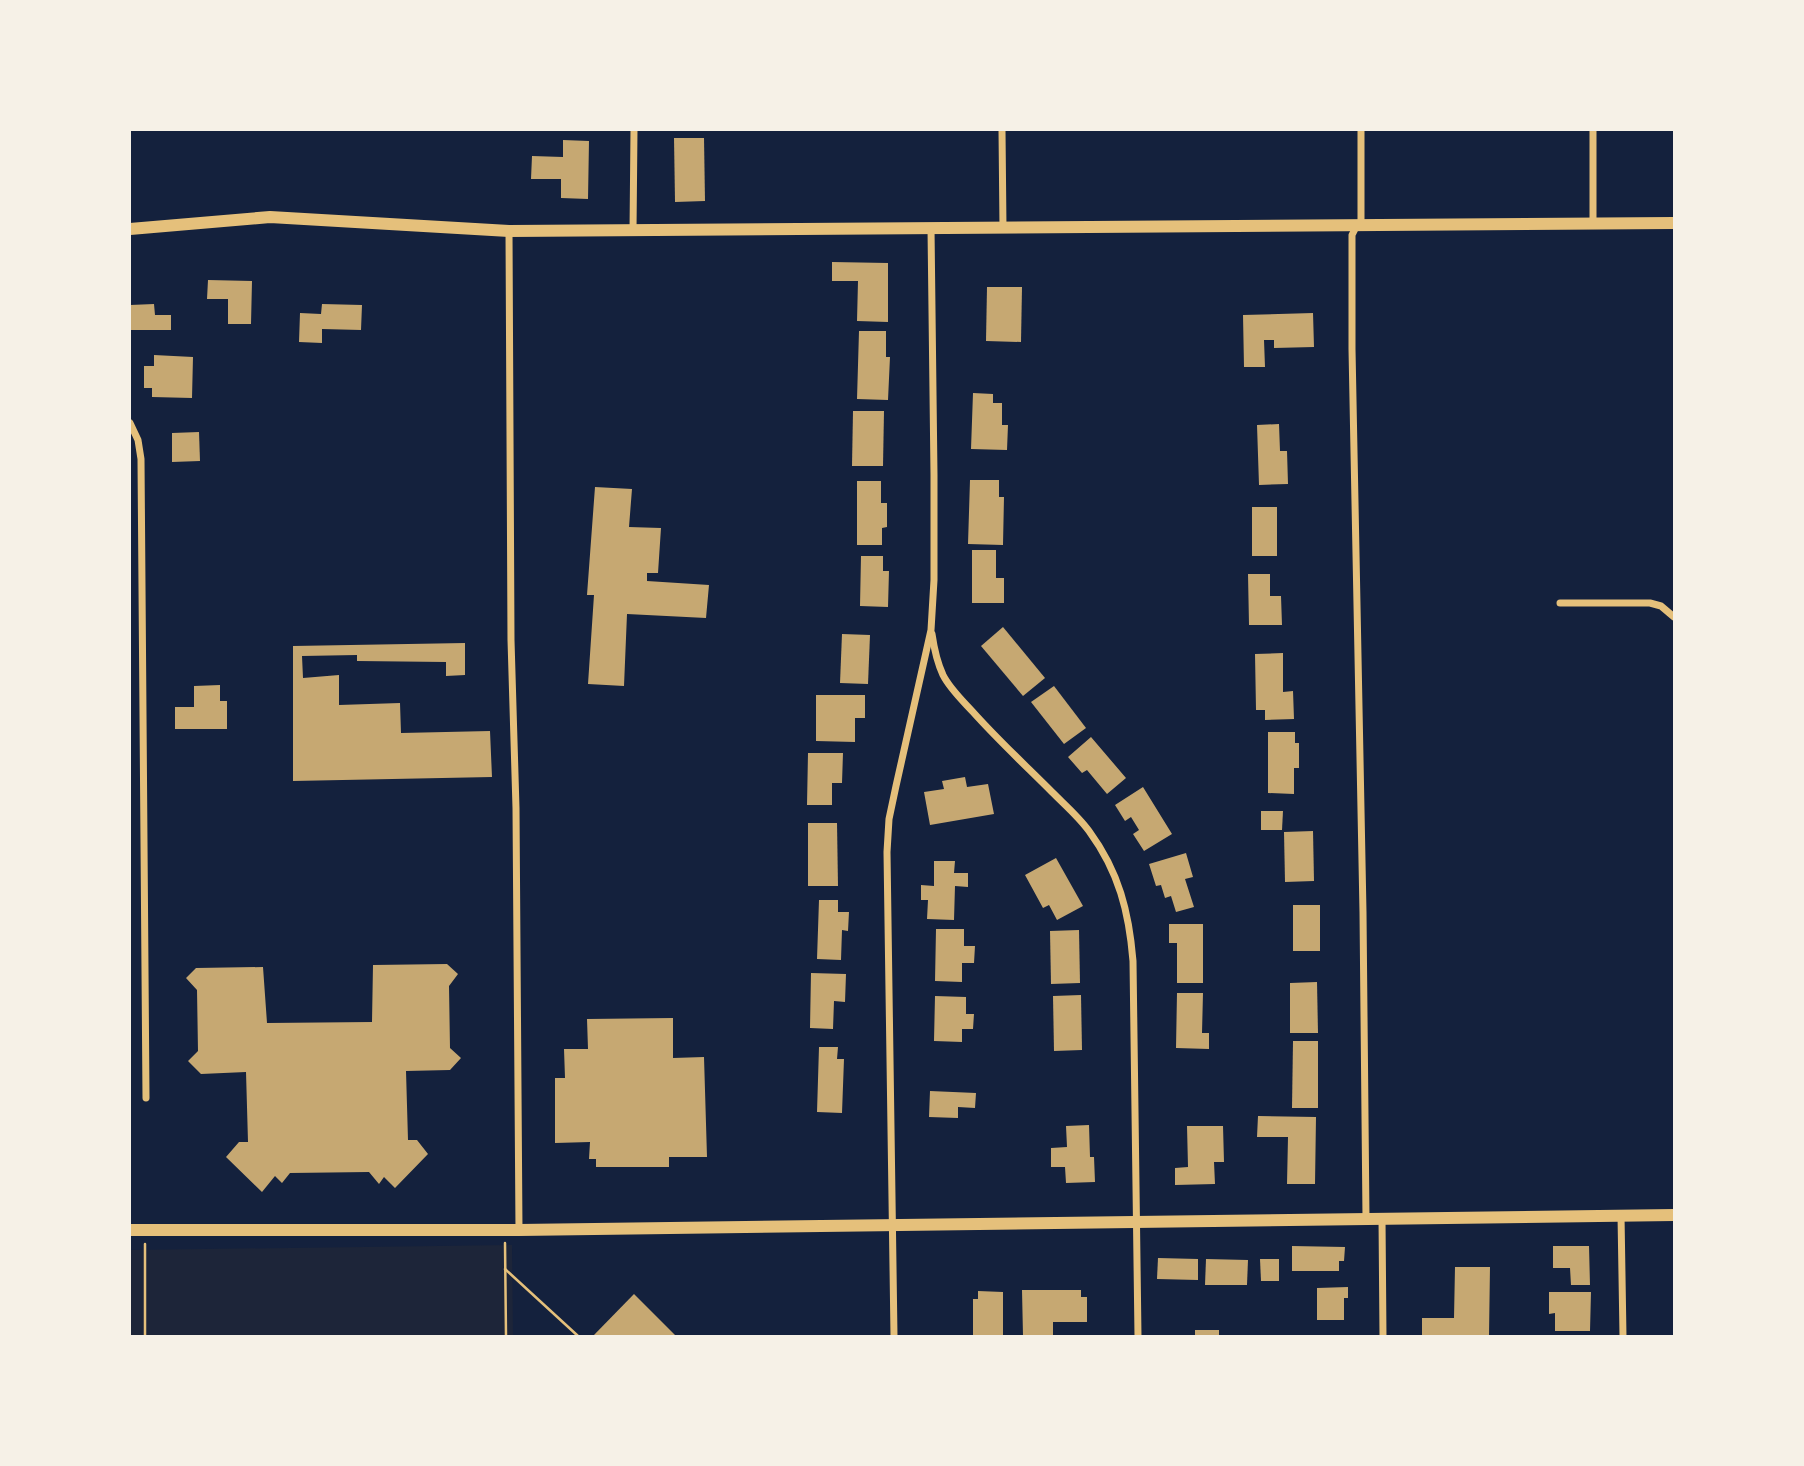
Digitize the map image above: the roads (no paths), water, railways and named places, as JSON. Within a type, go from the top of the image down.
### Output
[{"type":"street","points":[[633,231],[634,130]]},
{"type":"street","points":[[1002,130],[1003,228]]},
{"type":"street","points":[[1361,130],[1362,223],[1357,225],[1353,235],[1352,349],[1363,898],[1366,1218]]},
{"type":"street","points":[[1593,130],[1593,223]]},
{"type":"street","points":[[130,229],[270,217],[509,231],[1675,223]]},
{"type":"street","points":[[894,1336],[888,841],[889,819],[931,630],[934,488],[931,228]]},
{"type":"street","points":[[509,231],[519,1230]]},
{"type":"street","points":[[130,423],[138,440],[141,459],[146,1098]]},
{"type":"street","points":[[1560,603],[1650,603],[1661,606],[1675,617]]},
{"type":"street","points":[[931,630],[934,649],[948,685],[1081,821],[1101,849],[1123,898],[1133,961],[1138,1336]]},
{"type":"street","points":[[130,1230],[519,1230],[1675,1215]]},
{"type":"street","points":[[1621,1216],[1623,1336]]},
{"type":"street","points":[[1382,1218],[1383,1336]]}]
